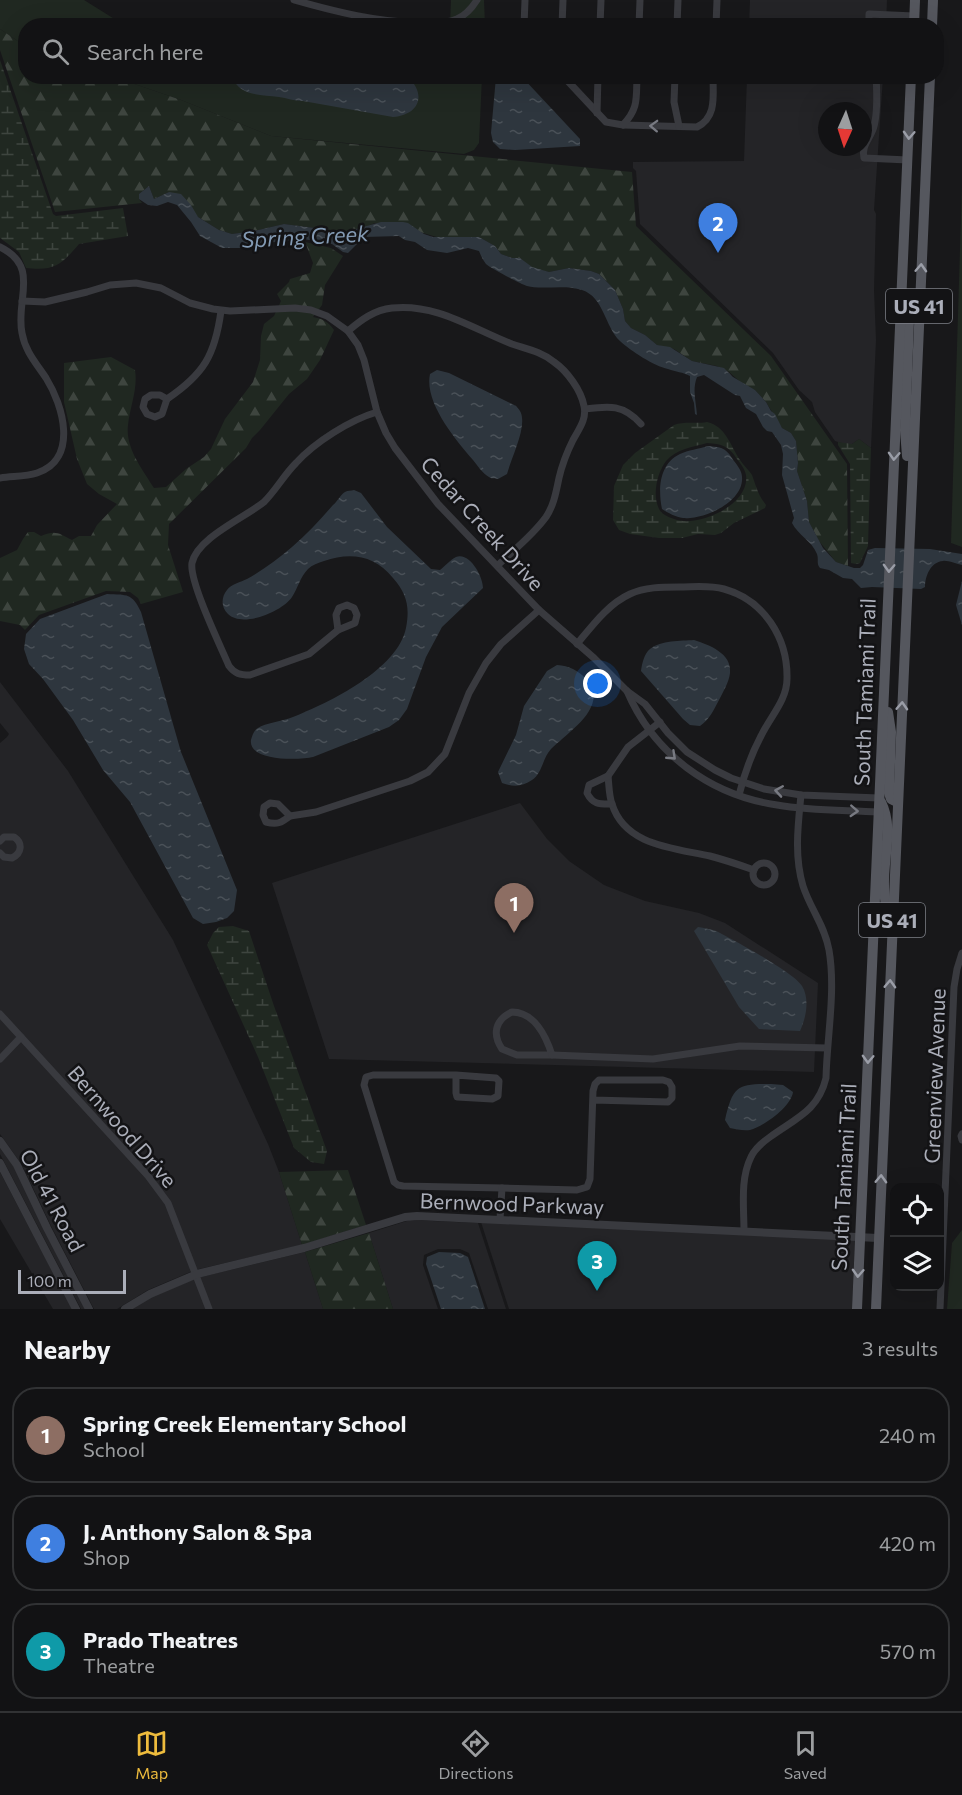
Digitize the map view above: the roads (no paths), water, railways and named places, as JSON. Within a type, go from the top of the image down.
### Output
[{"type":"main road","points":[[914,18],[915,0]]},
{"type":"main road","points":[[932,18],[933,0]]},
{"type":"main road","name":"South Tamiami Trail","points":[[857,1309],[911,84]]},
{"type":"main road","name":"South Tamiami Trail","points":[[876,1309],[930,84]]},
{"type":"main road","points":[[901,311],[909,320],[905,430],[911,492]]},
{"type":"main road","points":[[884,685],[891,732],[889,793],[891,799],[897,802]]},
{"type":"main road","points":[[879,798],[888,824],[884,885],[891,947]]},
{"type":"street","points":[[294,0],[368,18]]},
{"type":"street","points":[[460,18],[471,9],[477,0]]},
{"type":"street","points":[[524,18],[525,0]]},
{"type":"street","points":[[562,18],[563,0]]},
{"type":"street","points":[[600,18],[601,0]]},
{"type":"street","points":[[639,18],[640,0]]},
{"type":"street","points":[[677,18],[678,0]]},
{"type":"street","points":[[716,18],[717,0]]},
{"type":"street","points":[[869,18],[869,14],[895,18]]},
{"type":"street","points":[[570,84],[606,122],[623,125],[679,126],[697,126],[709,117],[712,110],[713,84]]},
{"type":"street","points":[[597,113],[598,84]]},
{"type":"street","points":[[623,125],[633,115],[636,106],[637,84]]},
{"type":"street","points":[[675,84],[675,114],[679,126]]},
{"type":"street","points":[[876,84],[875,122],[872,134],[863,149],[864,158],[908,160]]},
{"type":"street","points":[[0,247],[15,257],[23,270],[24,286],[20,318],[22,335],[28,351],[46,378],[64,427],[64,443],[56,459],[44,470],[28,475],[0,477]]},
{"type":"street","name":"Cedar Creek Drive","points":[[22,300],[45,302],[110,285],[136,283],[161,288],[198,306],[221,311],[295,308],[311,310],[327,316],[348,331],[361,352],[377,412],[395,448],[438,504],[539,610],[614,676],[627,691],[645,704],[681,746],[715,770],[742,782],[775,791],[801,795],[879,798]]},
{"type":"street","points":[[348,331],[367,316],[393,308],[422,309],[453,317],[512,344],[539,353],[554,361],[576,387],[585,409],[583,422],[565,458],[552,507],[542,522],[498,566]]},
{"type":"street","points":[[167,399],[187,385],[209,357],[216,342],[221,311]]},
{"type":"street","points":[[585,409],[611,406],[619,408],[641,424]]},
{"type":"street","points":[[338,630],[316,650],[301,658],[250,675],[234,673],[194,582],[191,566],[201,545],[263,502],[309,450],[357,419],[377,412]]},
{"type":"street","points":[[577,644],[613,605],[628,595],[646,589],[718,588],[742,597],[762,611],[773,624],[781,640],[786,659],[787,688],[760,737],[739,795]]},
{"type":"street","points":[[290,816],[316,812],[410,781],[428,772],[445,754],[469,693],[486,663],[501,644],[539,610]]},
{"type":"street","name":"Cedar Creek Drive","points":[[627,691],[633,706],[661,746],[687,769],[716,786],[760,802],[800,808],[878,812]]},
{"type":"street","points":[[612,804],[597,804],[590,800],[587,793],[589,785],[608,776],[628,747],[660,722]]},
{"type":"street","points":[[608,776],[612,804],[630,831],[645,840],[730,861],[754,870]]},
{"type":"street","points":[[744,1231],[744,1184],[749,1160],[759,1146],[815,1104],[826,1078],[830,962],[825,935],[807,897],[801,877],[798,855],[801,795]]},
{"type":"street","points":[[0,841],[4,837],[14,837],[19,841],[21,848],[19,853],[12,858],[0,854]]},
{"type":"street","name":"Greenview Avenue","points":[[940,1309],[954,987],[962,953]]},
{"type":"street","points":[[552,1055],[548,1042],[529,1016],[521,1012],[512,1012],[498,1023],[497,1041],[502,1049],[517,1054],[652,1059],[740,1046],[827,1048]]},
{"type":"street","name":"Bernwood Drive","points":[[0,1014],[91,1113],[168,1203],[209,1309]]},
{"type":"street","points":[[0,1059],[21,1038]]},
{"type":"street","points":[[456,1076],[457,1097],[492,1099],[498,1096],[499,1081],[497,1078],[456,1076],[373,1075],[364,1079],[364,1089],[393,1181],[398,1185],[577,1190],[587,1187],[590,1179],[593,1100],[595,1084],[601,1079],[663,1080],[669,1082],[672,1087],[672,1098],[668,1102],[593,1100]]},
{"type":"street","points":[[962,1134],[962,1140]]},
{"type":"street","name":"Old 41 Road","points":[[0,1141],[17,1165],[89,1309]]},
{"type":"street","name":"Old 41 Road","points":[[0,1163],[76,1309]]},
{"type":"street","points":[[500,1220],[502,1188]]},
{"type":"street","name":"Bernwood Parkway","points":[[125,1309],[150,1294],[196,1274],[304,1248],[405,1217],[879,1238]]},
{"type":"water","points":[[237,84],[414,84],[418,97],[414,108],[409,112],[393,117],[252,93],[240,88]]},
{"type":"water","points":[[495,84],[529,84],[580,139],[580,146],[500,149],[493,142],[491,133]]},
{"type":"water","name":"Spring Creek","points":[[149,186],[154,199],[169,192],[181,194],[198,217],[219,230],[232,234],[284,224],[345,232],[381,222],[403,222],[433,237],[479,237],[495,246],[501,254],[520,258],[532,267],[549,272],[569,268],[599,274],[615,290],[625,321],[631,328],[645,335],[657,345],[670,347],[692,361],[724,368],[733,377],[755,390],[766,402],[782,428],[791,433],[796,441],[797,471],[807,501],[809,522],[823,548],[836,562],[860,568],[868,550],[875,548],[930,549],[962,554],[962,565],[945,561],[938,562],[932,567],[927,575],[925,587],[921,589],[861,588],[852,579],[843,578],[820,568],[815,549],[792,523],[794,518],[782,475],[783,454],[781,445],[772,432],[767,431],[756,414],[746,408],[740,396],[704,375],[697,377],[695,391],[697,415],[695,414],[690,392],[690,376],[656,365],[625,345],[615,335],[595,299],[582,290],[568,287],[527,286],[486,264],[479,251],[468,248],[447,253],[427,250],[399,236],[364,237],[348,253],[332,244],[298,238],[262,243],[247,248],[222,248],[200,236],[177,205],[168,202],[157,206],[148,205],[139,199],[139,194]]},
{"type":"water","points":[[437,370],[449,373],[516,406],[519,410],[522,416],[521,431],[507,474],[498,479],[487,476],[442,420],[429,385],[430,374]]},
{"type":"water","points":[[708,446],[726,451],[739,468],[742,477],[737,494],[721,508],[692,518],[672,515],[662,509],[660,485],[668,464],[673,458],[686,451]]},
{"type":"water","points":[[354,490],[361,493],[387,527],[431,569],[440,570],[456,557],[461,556],[475,566],[483,588],[442,627],[426,657],[407,709],[399,720],[389,727],[313,757],[287,759],[266,756],[252,747],[251,740],[257,729],[308,711],[360,683],[390,657],[400,643],[406,628],[408,614],[406,601],[398,584],[378,564],[353,556],[334,558],[311,566],[303,575],[287,603],[271,613],[252,619],[243,619],[234,618],[224,609],[223,599],[229,588],[253,576],[281,556],[308,532],[344,493]]},
{"type":"water","points":[[962,581],[962,625],[956,605]]},
{"type":"water","points":[[107,594],[132,598],[141,612],[181,752],[237,890],[234,911],[227,918],[216,922],[203,924],[193,918],[130,802],[103,770],[73,720],[29,664],[24,649],[26,634],[40,619]]},
{"type":"water","points":[[694,640],[718,651],[730,666],[724,690],[711,714],[700,726],[690,725],[683,719],[641,671],[646,654],[655,646]]},
{"type":"water","points":[[557,665],[573,669],[586,679],[592,689],[593,699],[590,709],[584,718],[551,749],[535,777],[521,785],[502,783],[498,772],[516,735],[524,706],[547,671]]},
{"type":"water","points":[[698,927],[716,931],[735,941],[797,980],[806,997],[804,1020],[800,1031],[759,1029],[739,1007],[694,931]]},
{"type":"water","points":[[783,1085],[793,1092],[782,1110],[750,1130],[730,1128],[725,1120],[734,1093],[744,1086]]},
{"type":"water","points":[[439,1252],[460,1253],[468,1257],[485,1309],[441,1309],[426,1264],[427,1257]]},
{"type":"place","name":"J. Anthony Salon & Spa","points":[[718,253]]},
{"type":"place","name":"Spring Creek Elementary School","points":[[514,933]]},
{"type":"place","name":"Prado Theatres","points":[[597,1291]]}]
